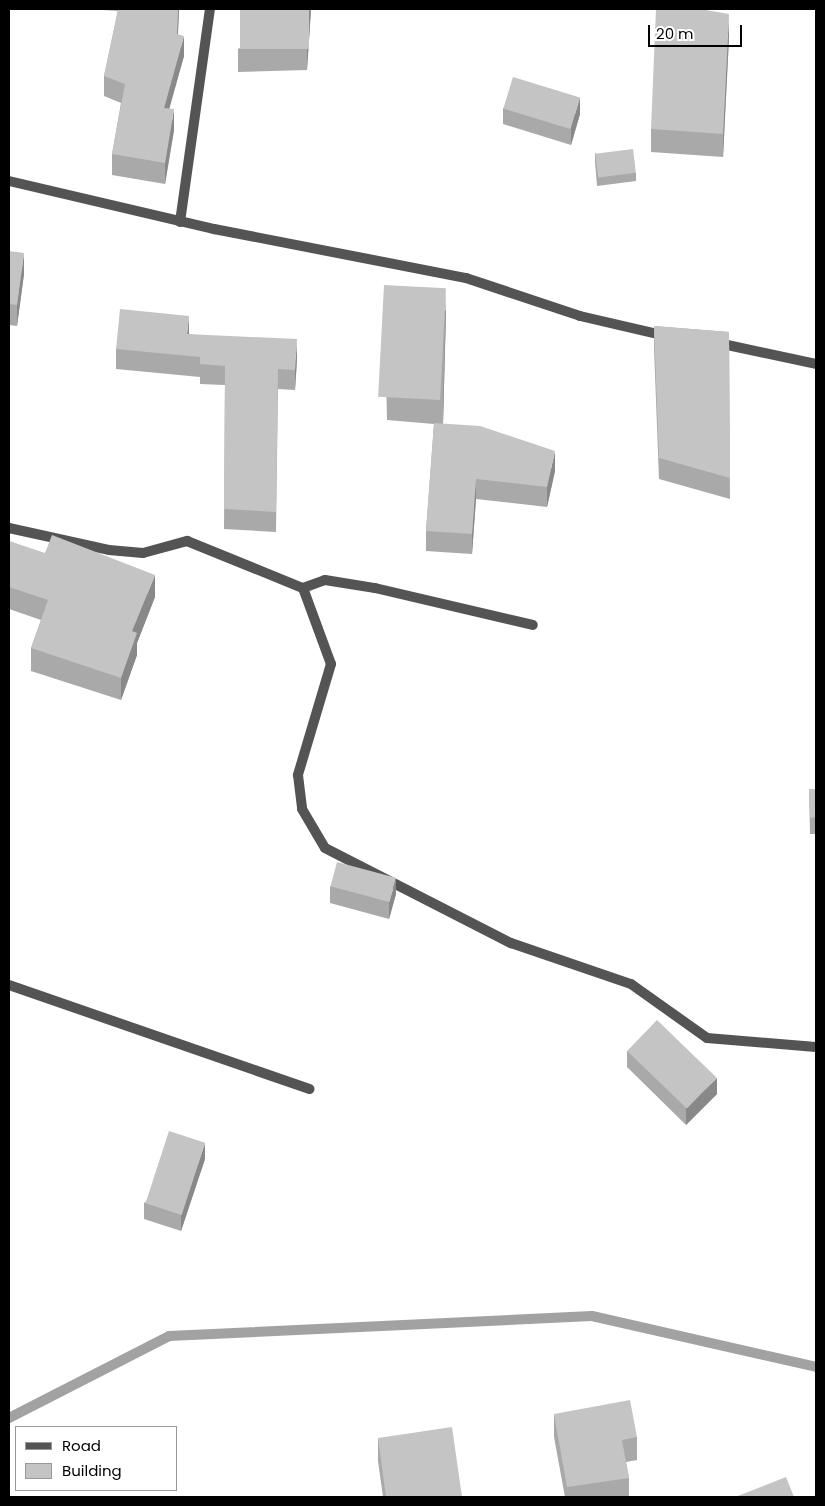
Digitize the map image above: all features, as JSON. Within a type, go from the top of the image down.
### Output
[{"type":"street","points":[[180,222],[210,9]]},
{"type":"street","points":[[9,180],[180,222],[466,278],[580,316],[680,338]]},
{"type":"street","points":[[709,341],[816,364]]},
{"type":"street","points":[[9,528],[135,553],[187,542],[303,588],[324,580],[375,588],[533,624]]},
{"type":"street","points":[[303,588],[331,664],[298,775],[302,809],[325,848],[512,943],[631,984],[707,1038],[816,1047]]},
{"type":"street","points":[[9,985],[310,1089]]},
{"type":"building","points":[[118,9],[178,9],[177,34],[184,36],[164,108],[174,109],[165,163],[112,154],[125,84],[104,76]]},
{"type":"building","points":[[240,9],[309,9],[309,49],[240,49]]},
{"type":"building","points":[[656,9],[700,9],[729,14],[723,134],[651,129]]},
{"type":"building","points":[[513,77],[580,97],[570,129],[503,109]]},
{"type":"building","points":[[633,149],[636,173],[598,177],[595,154]]},
{"type":"building","points":[[9,251],[24,253],[17,305],[9,304]]},
{"type":"building","points":[[384,285],[446,288],[440,400],[378,397]]},
{"type":"building","points":[[120,309],[189,316],[187,334],[297,339],[295,370],[278,369],[276,512],[224,509],[225,366],[200,364],[200,357],[116,349]]},
{"type":"building","points":[[654,326],[729,332],[730,478],[659,458]]},
{"type":"building","points":[[434,423],[480,426],[555,451],[547,487],[476,479],[472,534],[426,531]]},
{"type":"building","points":[[52,535],[155,575],[132,631],[137,633],[121,678],[31,648],[48,600],[9,587],[9,541],[45,553]]},
{"type":"building","points":[[809,789],[816,789],[816,817],[810,818]]},
{"type":"building","points":[[337,862],[396,878],[389,902],[331,886]]},
{"type":"building","points":[[657,1020],[717,1078],[687,1109],[627,1051]]},
{"type":"building","points":[[169,1131],[205,1143],[182,1215],[146,1203]]},
{"type":"building","points":[[630,1400],[637,1437],[622,1440],[629,1478],[567,1487],[554,1414]]},
{"type":"building","points":[[452,1427],[462,1497],[386,1497],[378,1438]]},
{"type":"building","points":[[786,1477],[794,1497],[735,1497]]},
{"type":"waterway","points":[[9,1418],[169,1336],[592,1316],[816,1367]]}]
